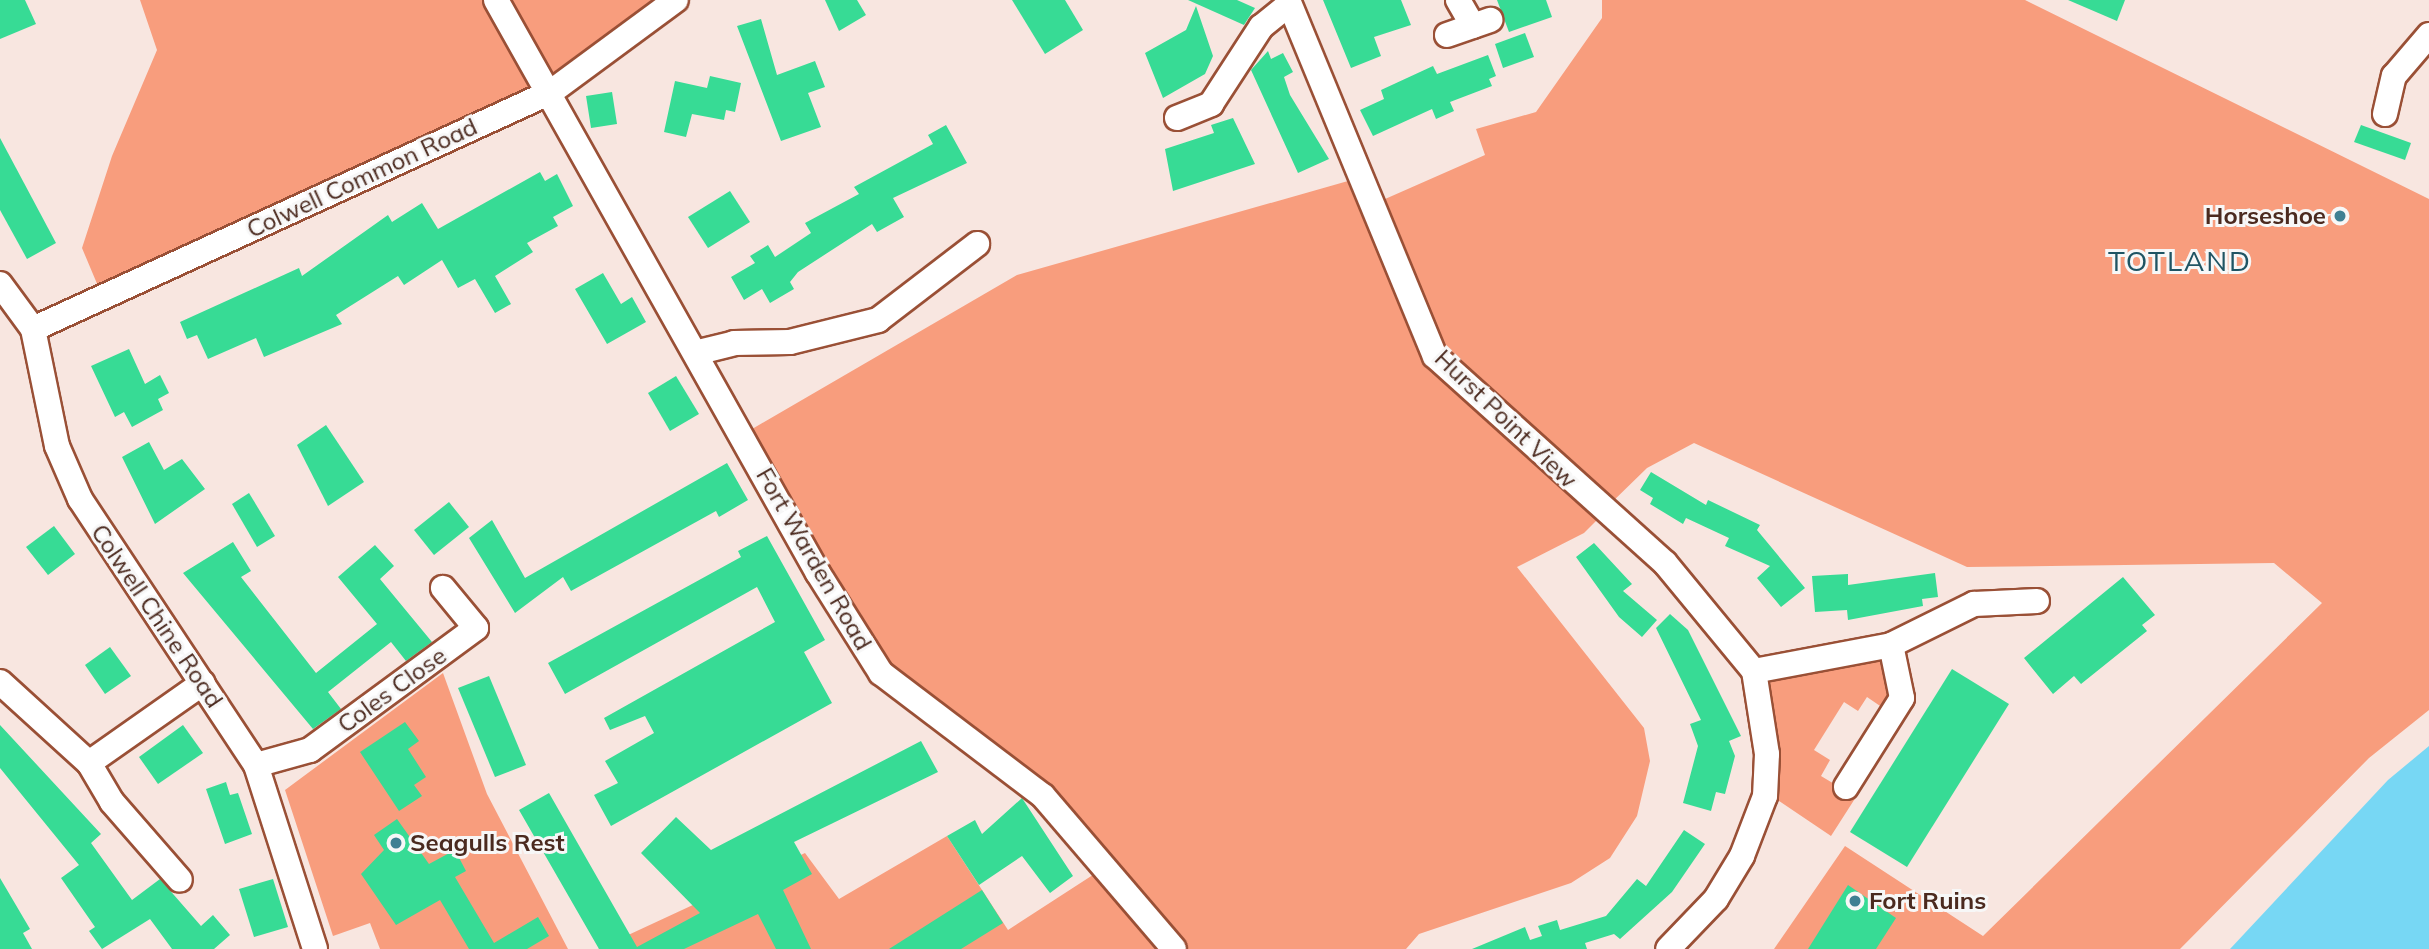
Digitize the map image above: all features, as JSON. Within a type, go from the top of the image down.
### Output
[{"type":"street","name":"Fort Warden Road","points":[[496,0],[699,352],[818,573],[881,673],[1043,796],[1174,949]]},
{"type":"street","name":"Colwell Common Road","points":[[33,329],[551,92],[676,0]]},
{"type":"street","points":[[1447,35],[1481,23],[1458,0]]},
{"type":"street","points":[[1177,118],[1211,104],[1261,27],[1288,2]]},
{"type":"street","name":"Hurst Point View","points":[[1288,2],[1435,356],[1665,563],[1754,671]]},
{"type":"street","points":[[2385,114],[2394,76],[2429,35]]},
{"type":"street","points":[[699,352],[734,343],[790,342],[878,320],[977,244]]},
{"type":"street","name":"Colwell Chine Road","points":[[0,284],[33,329],[57,446],[80,499],[256,765],[315,949]]},
{"type":"street","name":"Coles Close","points":[[256,765],[310,750],[476,628],[443,588]]},
{"type":"street","points":[[1668,949],[1716,899],[1742,856],[1765,796],[1767,754],[1754,671],[1891,645],[1974,604],[2037,601]]},
{"type":"street","points":[[1846,787],[1902,698],[1891,645]]},
{"type":"street","points":[[0,682],[89,763],[112,802],[180,880]]},
{"type":"street","points":[[89,763],[203,683]]},
{"type":"shaded area","points":[[140,0],[654,0],[533,89],[98,286],[82,248],[112,156],[157,50]]},
{"type":"shaded area","points":[[1602,0],[2025,0],[2429,199],[2429,710],[2369,758],[2180,949],[1774,949],[1845,846],[1983,936],[2322,603],[2274,563],[1967,567],[1694,443],[1647,468],[1607,507],[1439,353],[1376,203],[1485,155],[1476,129],[1536,112],[1602,18]]},
{"type":"shaded area","points":[[1355,179],[1429,359],[1601,516],[1584,533],[1517,567],[1644,728],[1650,761],[1637,816],[1610,858],[1571,883],[1419,934],[1406,949],[598,949],[805,853],[839,899],[947,836],[1008,930],[1099,871],[1127,883],[884,668],[747,432],[1017,275]]},
{"type":"shaded area","points":[[1884,659],[1894,696],[1886,710],[1867,697],[1858,711],[1844,702],[1814,750],[1830,760],[1821,776],[1856,797],[1831,836],[1776,799],[1770,680]]},
{"type":"shaded area","points":[[443,673],[487,794],[568,949],[380,949],[370,923],[333,936],[285,790]]},
{"type":"water","points":[[2429,746],[2429,949],[2230,949],[2388,780]]},
{"type":"building","points":[[0,0],[25,0],[36,24],[0,39]]},
{"type":"building","points":[[825,0],[857,0],[866,15],[839,31]]},
{"type":"building","points":[[1012,0],[1065,0],[1083,30],[1045,54]]},
{"type":"building","points":[[1188,0],[1237,0],[1255,8],[1244,25]]},
{"type":"building","points":[[1323,0],[1401,0],[1411,25],[1374,37],[1381,56],[1351,68]]},
{"type":"building","points":[[1497,0],[1546,0],[1552,17],[1509,32]]},
{"type":"building","points":[[2068,0],[2125,0],[2117,21]]},
{"type":"building","points":[[1196,6],[1213,56],[1205,74],[1163,98],[1145,53],[1186,30]]},
{"type":"building","points":[[761,19],[777,75],[815,61],[825,87],[808,93],[821,127],[781,141],[737,26]]},
{"type":"building","points":[[1525,33],[1534,57],[1503,68],[1495,44]]},
{"type":"building","points":[[1268,51],[1271,59],[1283,53],[1293,72],[1284,77],[1290,95],[1329,159],[1298,173],[1251,70]]},
{"type":"building","points":[[1488,55],[1496,76],[1489,79],[1492,86],[1450,102],[1454,111],[1436,119],[1432,109],[1373,136],[1360,110],[1384,99],[1381,90],[1433,66],[1437,74]]},
{"type":"building","points":[[710,76],[741,83],[735,112],[726,110],[724,120],[692,114],[686,137],[664,132],[675,81],[707,88]]},
{"type":"building","points":[[612,92],[617,124],[591,128],[586,96]]},
{"type":"building","points":[[1233,118],[1255,164],[1173,191],[1165,149],[1214,133],[1211,125]]},
{"type":"building","points":[[946,125],[967,163],[893,198],[904,217],[877,232],[872,224],[798,272],[790,282],[794,289],[770,303],[762,289],[744,300],[731,277],[755,263],[750,256],[768,245],[775,257],[811,233],[805,223],[859,194],[854,187],[933,144],[928,135]]},
{"type":"building","points":[[2361,125],[2411,143],[2405,160],[2354,142]]},
{"type":"building","points":[[0,138],[56,243],[27,259],[0,210]]},
{"type":"building","points":[[540,172],[545,181],[557,174],[573,206],[553,217],[558,226],[527,243],[533,252],[495,276],[511,304],[495,313],[475,279],[458,288],[442,260],[404,285],[398,276],[336,315],[342,324],[264,357],[256,338],[208,359],[197,335],[187,339],[180,322],[299,268],[302,276],[388,215],[392,222],[422,203],[438,229]]},
{"type":"building","points":[[730,191],[750,222],[708,248],[688,217]]},
{"type":"building","points":[[603,273],[621,304],[632,297],[646,322],[607,344],[575,289]]},
{"type":"building","points":[[129,349],[145,384],[160,375],[169,393],[158,399],[163,410],[132,427],[124,412],[115,417],[91,366]]},
{"type":"building","points":[[676,376],[699,414],[670,431],[648,393]]},
{"type":"building","points":[[326,425],[364,482],[328,506],[297,445]]},
{"type":"building","points":[[149,442],[164,470],[182,459],[205,489],[155,524],[122,457]]},
{"type":"building","points":[[727,463],[748,500],[719,517],[716,511],[571,591],[563,577],[515,613],[469,538],[492,520],[525,578]]},
{"type":"building","points":[[1651,472],[1706,505],[1708,500],[1760,525],[1757,530],[1805,588],[1781,607],[1757,578],[1770,566],[1725,546],[1729,538],[1686,518],[1683,524],[1650,504],[1653,498],[1640,490]]},
{"type":"building","points":[[249,493],[275,536],[257,547],[232,504]]},
{"type":"building","points":[[449,502],[469,527],[434,555],[414,530]]},
{"type":"building","points":[[54,526],[75,554],[48,575],[26,547]]},
{"type":"building","points":[[767,536],[825,640],[804,652],[832,703],[611,826],[594,795],[618,783],[605,761],[654,733],[645,716],[610,730],[604,718],[775,622],[757,587],[565,694],[548,663],[741,557],[738,551]]},
{"type":"building","points":[[233,542],[251,571],[241,577],[316,673],[377,624],[338,577],[375,545],[394,566],[380,579],[432,642],[406,661],[391,642],[328,692],[341,709],[313,729],[183,573]]},
{"type":"building","points":[[1594,543],[1632,584],[1623,591],[1657,620],[1642,637],[1619,617],[1576,557]]},
{"type":"building","points":[[1935,573],[1938,597],[1922,599],[1923,606],[1848,620],[1847,610],[1815,612],[1812,576],[1848,574],[1848,585]]},
{"type":"building","points":[[2123,577],[2155,615],[2142,625],[2147,631],[2081,684],[2074,676],[2053,694],[2024,658]]},
{"type":"building","points":[[1670,614],[1688,630],[1741,736],[1729,741],[1735,756],[1725,794],[1716,792],[1711,811],[1683,803],[1698,746],[1690,724],[1701,720],[1656,628]]},
{"type":"building","points":[[110,647],[131,676],[105,694],[85,665]]},
{"type":"building","points":[[1952,669],[2009,704],[1907,867],[1850,832]]},
{"type":"building","points":[[489,676],[526,765],[495,777],[458,688]]},
{"type":"building","points":[[405,722],[419,741],[408,749],[426,777],[414,785],[422,796],[399,811],[360,752]]},
{"type":"building","points":[[0,725],[101,834],[91,843],[132,900],[160,879],[201,926],[213,915],[230,935],[214,949],[172,949],[150,919],[102,949],[89,931],[95,927],[61,878],[79,865],[0,768]]},
{"type":"building","points":[[183,725],[203,753],[158,784],[139,757]]},
{"type":"building","points":[[921,741],[938,772],[794,842],[812,874],[783,890],[811,949],[776,949],[758,914],[684,949],[599,949],[519,810],[549,793],[637,947],[700,913],[641,853],[676,817],[711,850]]},
{"type":"building","points":[[226,782],[230,795],[238,793],[252,834],[225,844],[206,789]]},
{"type":"building","points":[[1022,798],[1073,876],[1050,893],[1022,856],[979,885],[947,836],[975,820],[982,834]]},
{"type":"building","points":[[397,819],[429,864],[455,850],[466,871],[455,877],[494,943],[538,917],[549,936],[527,949],[469,949],[440,900],[396,925],[361,874],[384,850],[374,835]]},
{"type":"building","points":[[1684,830],[1705,844],[1672,892],[1620,939],[1614,934],[1585,943],[1587,949],[1472,949],[1525,927],[1530,940],[1542,936],[1538,926],[1557,920],[1560,930],[1606,916],[1637,879],[1646,886]]},
{"type":"building","points":[[0,878],[30,929],[23,933],[32,949],[0,949]]},
{"type":"building","points":[[273,879],[288,927],[254,937],[239,889]]},
{"type":"building","name":"Fort Ruins","points":[[1848,885],[1896,918],[1876,949],[1808,949]]},
{"type":"building","points":[[982,890],[1003,923],[961,949],[889,949]]},
{"type":"place","name":"Horseshoe","points":[[2340,216]]},
{"type":"place","name":"Seagulls Rest","points":[[396,843]]},
{"type":"place","name":"Fort Ruins","points":[[1855,901]]},
{"type":"district","name":"TOTLAND","points":[[2180,261]]}]
